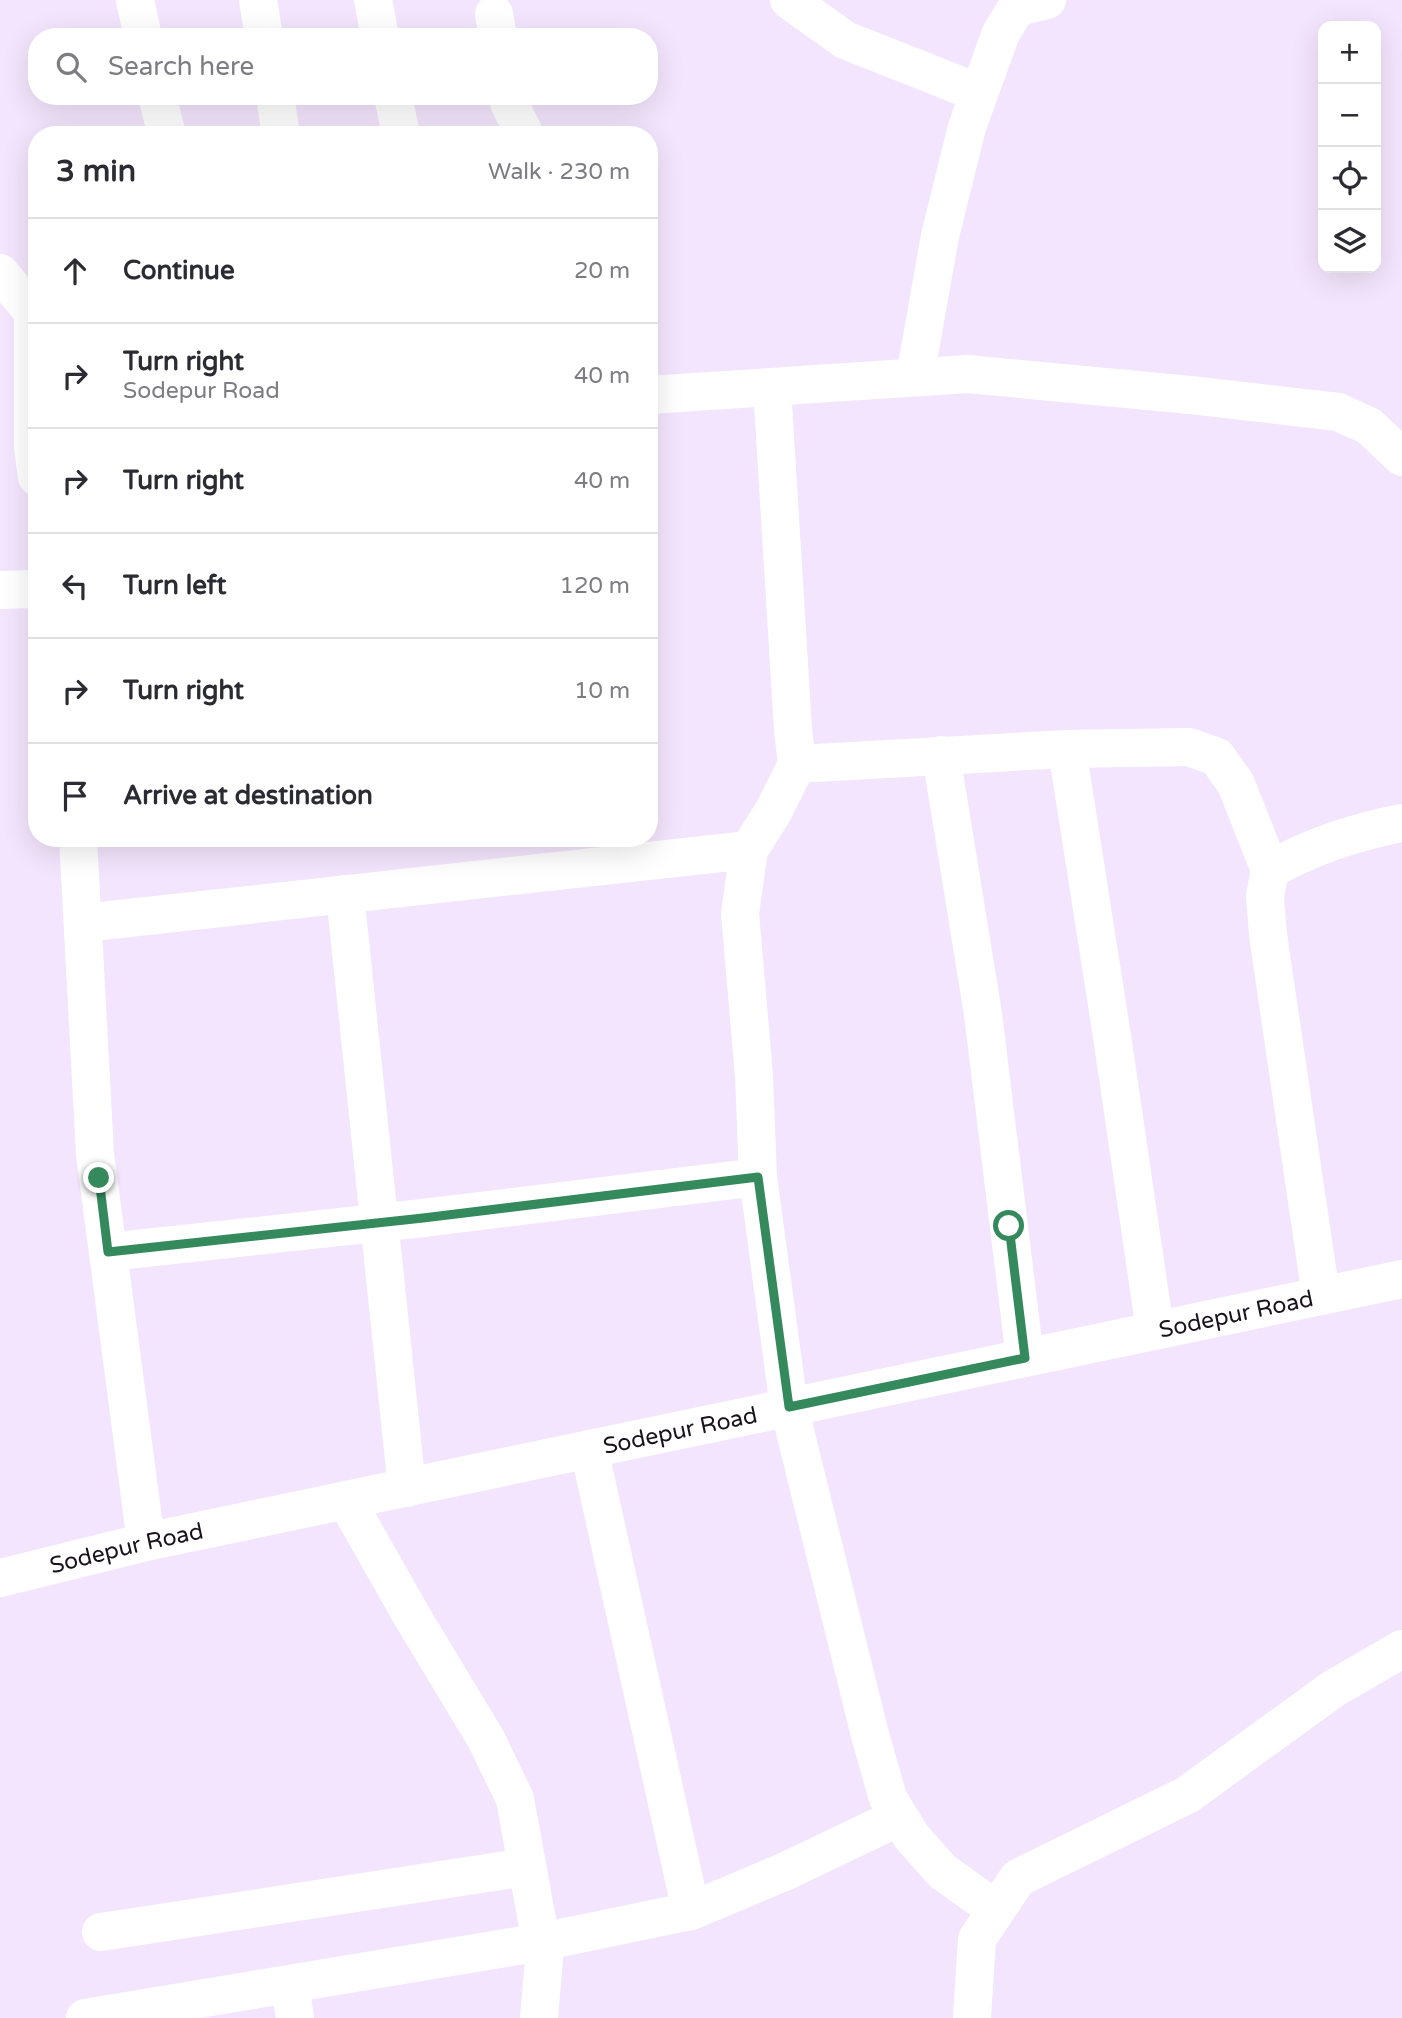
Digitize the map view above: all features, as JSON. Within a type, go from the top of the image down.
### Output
[{"type":"street","points":[[135,0],[141,28]]},
{"type":"street","points":[[258,0],[263,28]]},
{"type":"street","points":[[373,0],[378,28]]},
{"type":"street","points":[[789,0],[845,40],[979,93]]},
{"type":"street","points":[[915,377],[940,236],[967,127],[1001,33],[1017,6],[1047,0]]},
{"type":"street","points":[[160,105],[165,126]]},
{"type":"street","points":[[276,105],[280,126]]},
{"type":"street","points":[[395,105],[399,126]]},
{"type":"street","points":[[510,105],[520,126]]},
{"type":"street","points":[[0,273],[28,305]]},
{"type":"street","points":[[658,394],[968,374],[1338,412],[1369,426],[1402,457]]},
{"type":"street","points":[[772,387],[795,747],[774,812],[749,850],[740,913],[754,1076],[758,1177],[789,1407],[888,1798],[911,1836],[942,1871],[996,1910]]},
{"type":"street","points":[[0,590],[28,589]]},
{"type":"street","points":[[795,747],[941,755],[1189,747],[1217,757],[1236,784],[1270,870],[1265,896],[1268,935],[1321,1296]]},
{"type":"street","points":[[1067,749],[1155,1331]]},
{"type":"street","points":[[941,755],[983,1014],[1025,1358]]},
{"type":"street","points":[[1270,870],[1296,855],[1378,828],[1402,823]]},
{"type":"street","points":[[79,847],[95,1154],[146,1542]]},
{"type":"street","points":[[83,923],[749,850]]},
{"type":"street","points":[[345,894],[407,1488]]},
{"type":"street","points":[[108,1252],[378,1223],[758,1177]]},
{"type":"street","name":"Sodepur Road","points":[[0,1578],[146,1542],[1402,1279]]},
{"type":"street","points":[[589,1449],[691,1910]]},
{"type":"street","points":[[346,1500],[486,1739],[514,1799],[544,1959],[539,2018]]},
{"type":"street","points":[[972,2018],[977,1939],[1018,1878],[1187,1795],[1333,1689],[1402,1649]]},
{"type":"street","points":[[85,2018],[292,2001],[541,1942],[691,1910],[784,1872],[898,1817]]},
{"type":"street","points":[[101,1932],[527,1867]]},
{"type":"route","points":[[99,1178],[108,1252],[423,1218],[758,1177],[789,1407],[1025,1358],[1009,1226]]}]
